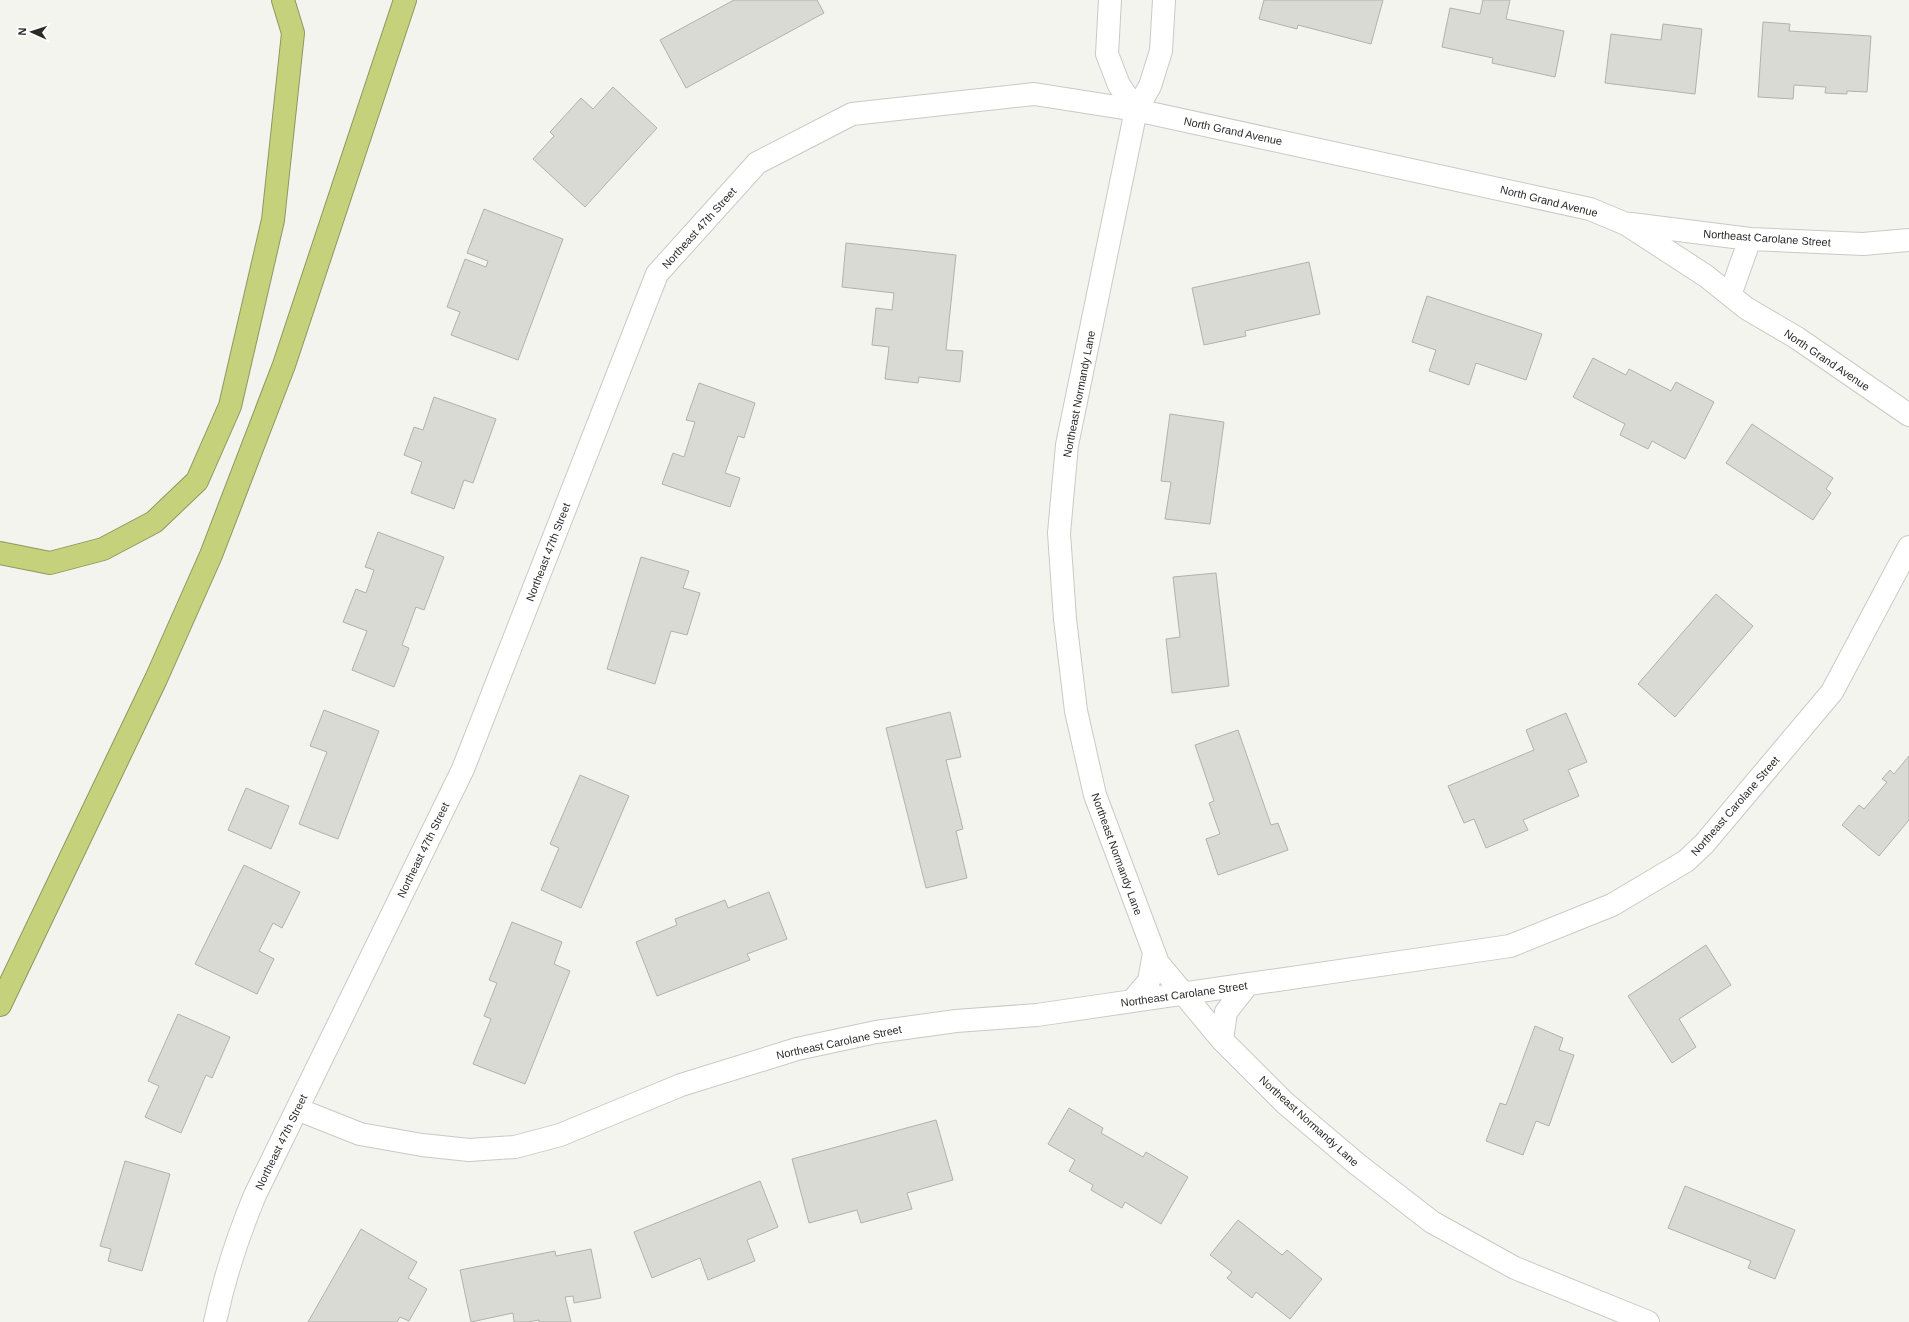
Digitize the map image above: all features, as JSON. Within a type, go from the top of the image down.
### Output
[{"type":"highway","points":[[0,553],[50,563],[103,549],[154,522],[197,481],[230,406],[273,220],[293,33],[283,0]]},
{"type":"highway","points":[[0,1005],[156,679],[211,555],[284,364],[405,0]]},
{"type":"street","points":[[1110,0],[1107,54],[1119,85],[1136,110]]},
{"type":"street","name":"Northeast Normandy Lane","points":[[1164,0],[1161,51],[1150,86],[1136,110],[1067,445],[1059,533],[1065,619],[1076,711],[1095,795],[1158,963],[1182,994],[1222,1040],[1285,1103],[1357,1164],[1432,1222],[1515,1268],[1648,1322]]},
{"type":"street","name":"Northeast 47th Street","points":[[215,1322],[222,1290],[245,1218],[255,1194],[463,769],[657,274],[757,163],[852,114],[1034,94],[1136,110]]},
{"type":"street","name":"North Grand Avenue","points":[[1136,110],[1590,209],[1626,224],[1706,276],[1746,308],[1797,338],[1909,415]]},
{"type":"street","name":"Northeast Carolane Street","points":[[1626,224],[1750,239],[1863,244],[1909,240]]},
{"type":"street","points":[[1730,295],[1750,239]]},
{"type":"street","name":"Northeast Carolane Street","points":[[297,1108],[360,1134],[422,1145],[469,1150],[515,1147],[560,1136],[681,1085],[797,1049],[876,1032],[956,1021],[1037,1015],[1510,946],[1612,904],[1686,861],[1709,838],[1832,692],[1909,547]]},
{"type":"street","points":[[1132,1001],[1149,981],[1154,953]]},
{"type":"street","points":[[1222,1040],[1226,1012],[1248,984]]},
{"type":"building","points":[[734,0],[817,0],[824,13],[686,88],[660,40]]},
{"type":"building","points":[[1264,0],[1383,0],[1371,44],[1298,25],[1297,29],[1259,19]]},
{"type":"building","points":[[1483,0],[1510,0],[1506,19],[1564,31],[1555,77],[1492,63],[1493,58],[1442,47],[1450,8],[1480,14]]},
{"type":"building","points":[[1763,22],[1790,24],[1789,31],[1871,36],[1867,92],[1847,91],[1847,94],[1825,93],[1826,87],[1794,85],[1793,99],[1758,97]]},
{"type":"building","points":[[1663,24],[1702,29],[1695,94],[1605,83],[1611,34],[1661,40]]},
{"type":"building","points":[[613,87],[657,128],[585,207],[533,159],[554,136],[550,132],[581,98],[593,109]]},
{"type":"building","points":[[484,209],[563,239],[518,360],[451,335],[460,312],[447,307],[465,259],[486,267],[488,261],[467,253]]},
{"type":"building","points":[[846,243],[956,255],[946,350],[963,351],[960,382],[919,377],[918,383],[885,379],[889,347],[872,345],[876,308],[892,310],[894,293],[842,287]]},
{"type":"building","points":[[1309,262],[1320,314],[1245,331],[1246,336],[1204,345],[1192,288]]},
{"type":"building","points":[[1427,296],[1542,334],[1526,380],[1476,363],[1469,385],[1429,371],[1436,350],[1412,342]]},
{"type":"building","points":[[1593,358],[1626,375],[1629,369],[1671,391],[1676,382],[1714,402],[1685,459],[1652,441],[1648,449],[1620,435],[1625,424],[1573,397]]},
{"type":"building","points":[[699,383],[755,403],[744,438],[738,436],[725,473],[740,478],[730,507],[662,484],[673,453],[684,457],[695,422],[686,420]]},
{"type":"building","points":[[434,397],[496,419],[473,483],[464,480],[454,509],[411,493],[422,462],[404,455],[414,427],[423,430]]},
{"type":"building","points":[[1170,414],[1224,422],[1210,524],[1165,519],[1171,482],[1161,481]]},
{"type":"building","points":[[1752,424],[1833,478],[1826,489],[1831,493],[1813,520],[1726,463]]},
{"type":"building","points":[[378,532],[444,557],[424,610],[416,607],[402,645],[409,648],[394,687],[352,670],[367,631],[343,622],[356,589],[366,593],[374,570],[365,567]]},
{"type":"building","points":[[641,557],[689,571],[683,588],[700,593],[687,635],[671,631],[655,684],[607,669]]},
{"type":"building","points":[[1216,573],[1229,686],[1172,693],[1166,639],[1180,637],[1173,577]]},
{"type":"building","points":[[1716,594],[1753,626],[1675,717],[1638,684]]},
{"type":"building","points":[[324,710],[379,731],[338,839],[299,824],[327,752],[310,746]]},
{"type":"building","points":[[950,712],[961,757],[946,760],[963,829],[956,831],[967,878],[926,888],[886,728]]},
{"type":"building","points":[[1566,713],[1587,762],[1568,770],[1579,796],[1523,820],[1528,830],[1486,848],[1474,819],[1464,823],[1448,786],[1534,750],[1526,730]]},
{"type":"building","points":[[1238,730],[1271,825],[1278,823],[1288,850],[1218,875],[1206,839],[1220,834],[1209,803],[1214,801],[1195,745]]},
{"type":"building","points":[[1909,756],[1909,820],[1879,856],[1842,825],[1859,805],[1864,809],[1887,782],[1882,779],[1890,770],[1894,774]]},
{"type":"building","points":[[580,775],[629,796],[581,908],[541,890],[559,848],[550,844]]},
{"type":"building","points":[[246,788],[289,806],[271,849],[228,830]]},
{"type":"building","points":[[244,865],[300,892],[282,928],[273,923],[259,951],[274,959],[257,994],[195,964]]},
{"type":"building","points":[[769,892],[787,939],[747,954],[750,960],[657,996],[636,942],[677,925],[675,919],[725,900],[728,908]]},
{"type":"building","points":[[512,922],[562,942],[554,964],[570,971],[525,1084],[473,1064],[491,1019],[484,1016],[497,983],[489,980]]},
{"type":"building","points":[[1706,945],[1731,985],[1679,1019],[1696,1047],[1672,1063],[1628,996]]},
{"type":"building","points":[[178,1014],[230,1037],[212,1078],[206,1075],[181,1133],[145,1117],[159,1086],[148,1081]]},
{"type":"building","points":[[1535,1026],[1563,1038],[1559,1050],[1574,1055],[1549,1126],[1536,1121],[1523,1155],[1486,1141],[1500,1103],[1506,1105]]},
{"type":"building","points":[[1069,1108],[1103,1128],[1101,1133],[1143,1157],[1146,1152],[1188,1177],[1161,1224],[1125,1202],[1122,1208],[1091,1190],[1093,1185],[1069,1171],[1075,1160],[1048,1144]]},
{"type":"building","points":[[936,1120],[953,1180],[907,1193],[912,1209],[861,1223],[857,1210],[809,1223],[792,1159]]},
{"type":"building","points":[[125,1161],[170,1174],[142,1271],[108,1261],[111,1249],[100,1246]]},
{"type":"building","points":[[760,1181],[778,1227],[747,1240],[755,1261],[708,1280],[700,1258],[652,1278],[634,1232]]},
{"type":"building","points":[[1685,1186],[1795,1230],[1775,1279],[1748,1268],[1751,1261],[1668,1228]]},
{"type":"building","points":[[1238,1220],[1282,1255],[1287,1250],[1322,1279],[1290,1319],[1256,1292],[1252,1298],[1227,1278],[1232,1272],[1210,1255]]},
{"type":"building","points":[[361,1229],[417,1262],[408,1278],[427,1289],[409,1321],[400,1317],[397,1322],[308,1322]]},
{"type":"building","points":[[591,1249],[601,1298],[574,1303],[573,1296],[565,1297],[571,1322],[539,1322],[539,1320],[514,1322],[513,1313],[471,1322],[460,1270],[555,1251],[556,1256]]}]
